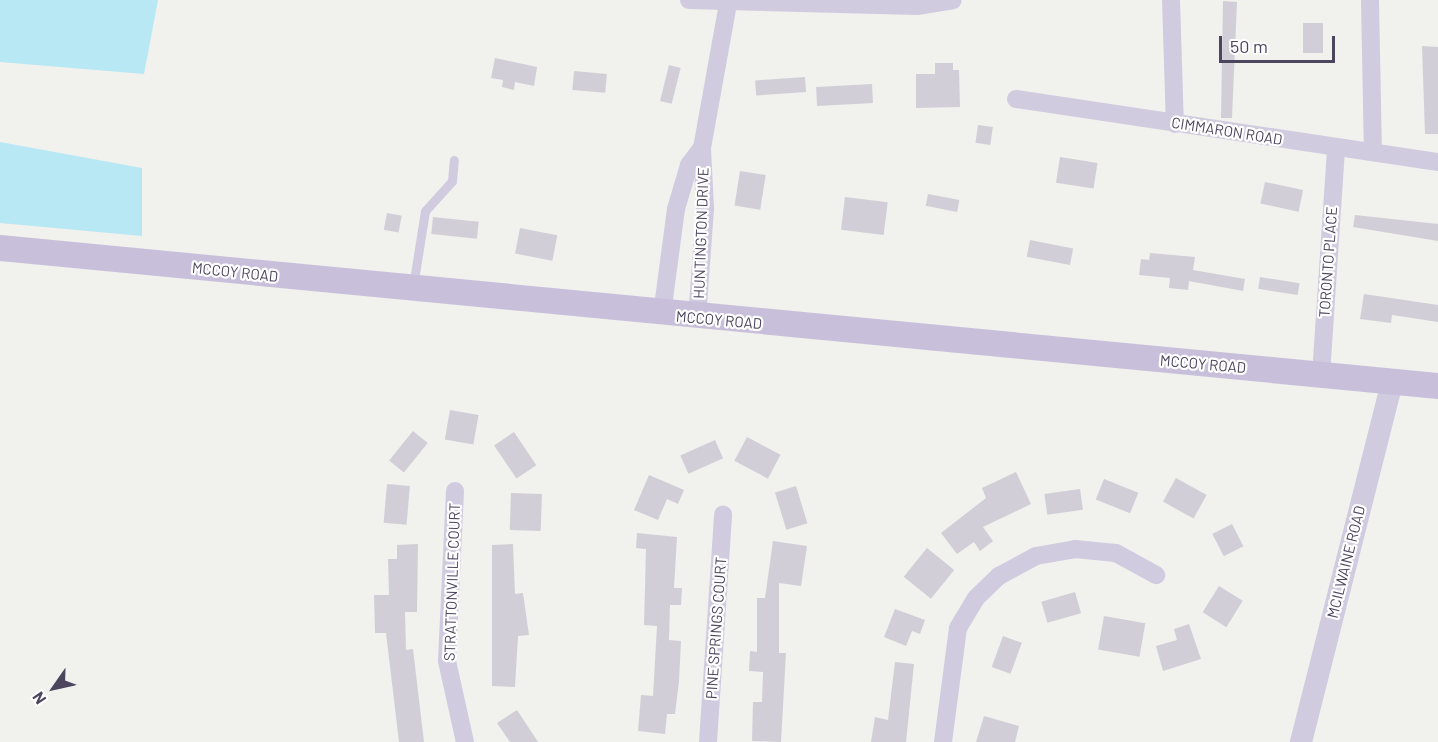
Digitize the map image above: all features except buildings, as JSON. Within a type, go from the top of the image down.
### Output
[{"type":"main road","name":"MCCOY ROAD","points":[[0,248],[697,318],[1438,386]]},
{"type":"street","points":[[689,0],[728,3],[917,6],[953,0]]},
{"type":"street","points":[[1171,0],[1175,124]]},
{"type":"street","points":[[1370,0],[1373,152]]},
{"type":"street","name":"HUNTINGTON DRIVE","points":[[697,318],[705,208],[702,148],[728,3]]},
{"type":"street","name":"CIMMARON ROAD","points":[[1016,99],[1438,162]]},
{"type":"street","name":"HUNTINGTON DRIVE","points":[[662,314],[679,197],[689,165],[702,148]]},
{"type":"street","name":"TORONTO PLACE","points":[[1321,375],[1336,148]]},
{"type":"street","name":"MCILWAINE ROAD","points":[[1301,742],[1392,382]]},
{"type":"street","name":"STRATTONVILLE COURT","points":[[455,491],[447,661],[465,742]]},
{"type":"street","name":"PINE SPRINGS COURT","points":[[708,742],[723,514]]},
{"type":"street","points":[[943,742],[958,628],[976,598],[999,576],[1036,556],[1075,549],[1116,553],[1156,575]]},
{"type":"lane","points":[[413,290],[425,211],[452,181],[454,160]]},
{"type":"shaded area","points":[[0,0],[158,0],[144,74],[0,62]]},
{"type":"shaded area","points":[[0,142],[142,168],[142,236],[0,223]]}]
